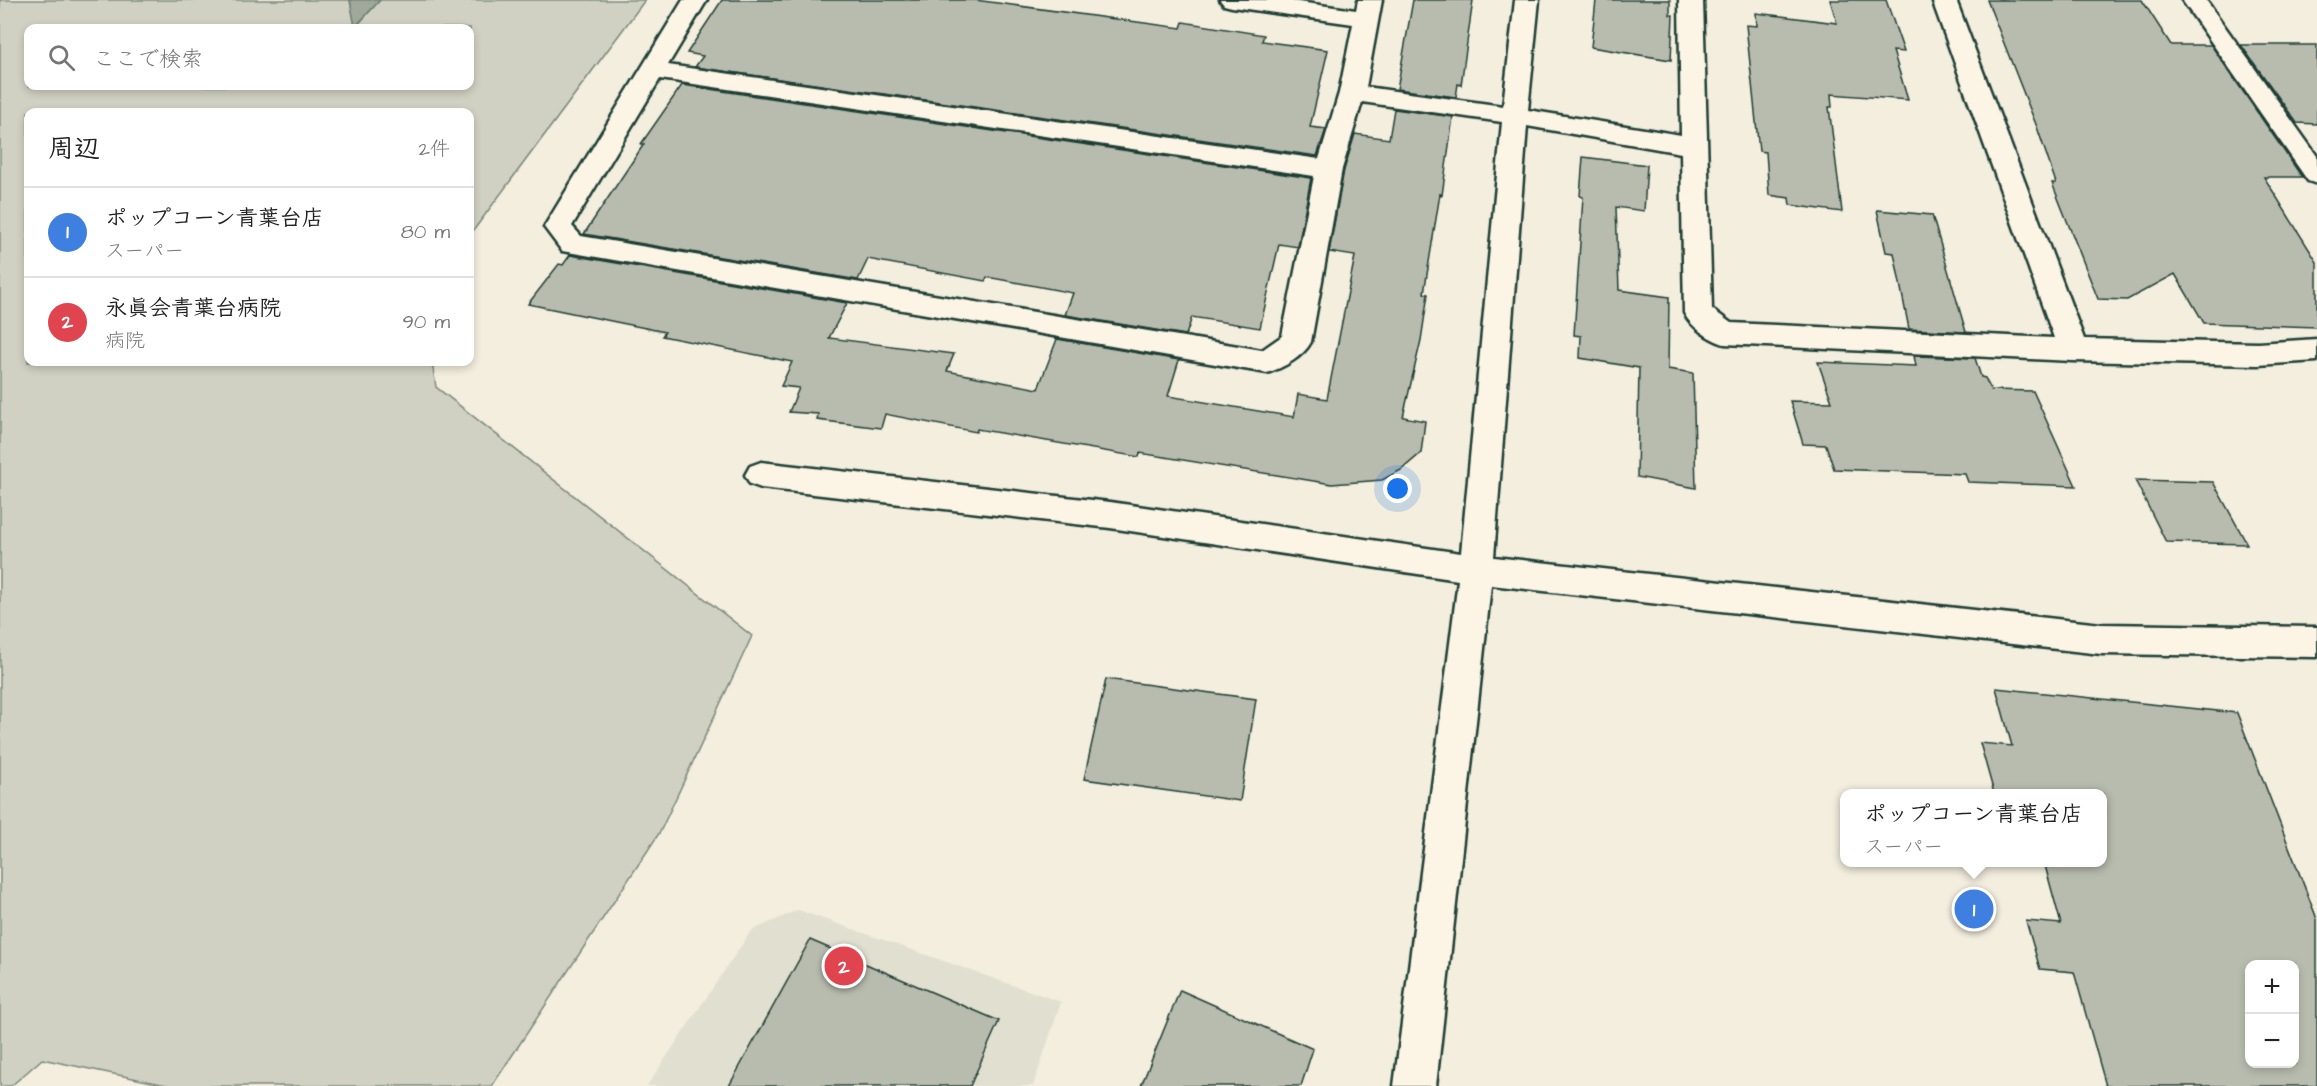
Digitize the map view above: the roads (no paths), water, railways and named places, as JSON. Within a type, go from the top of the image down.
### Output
[{"type":"street","points":[[695,0],[558,227],[572,244],[1267,362],[1296,342],[1329,169],[1352,93],[1367,9],[1232,0]]},
{"type":"street","points":[[1416,1086],[1476,569],[1527,0]]},
{"type":"street","points":[[1691,0],[1698,313],[1724,333],[2073,350],[2258,354],[2317,350]]},
{"type":"street","points":[[1944,0],[2073,350]]},
{"type":"street","points":[[2194,0],[2317,175]]},
{"type":"street","points":[[652,70],[1329,169]]},
{"type":"street","points":[[1352,93],[1515,116],[1693,146]]},
{"type":"street","points":[[761,475],[1110,515],[1476,569],[2102,639],[2317,642]]},
{"type":"place","name":"ポップコーン青葉台店","points":[[1974,909]]},
{"type":"place","name":"永眞会青葉台病院","points":[[844,966]]}]
